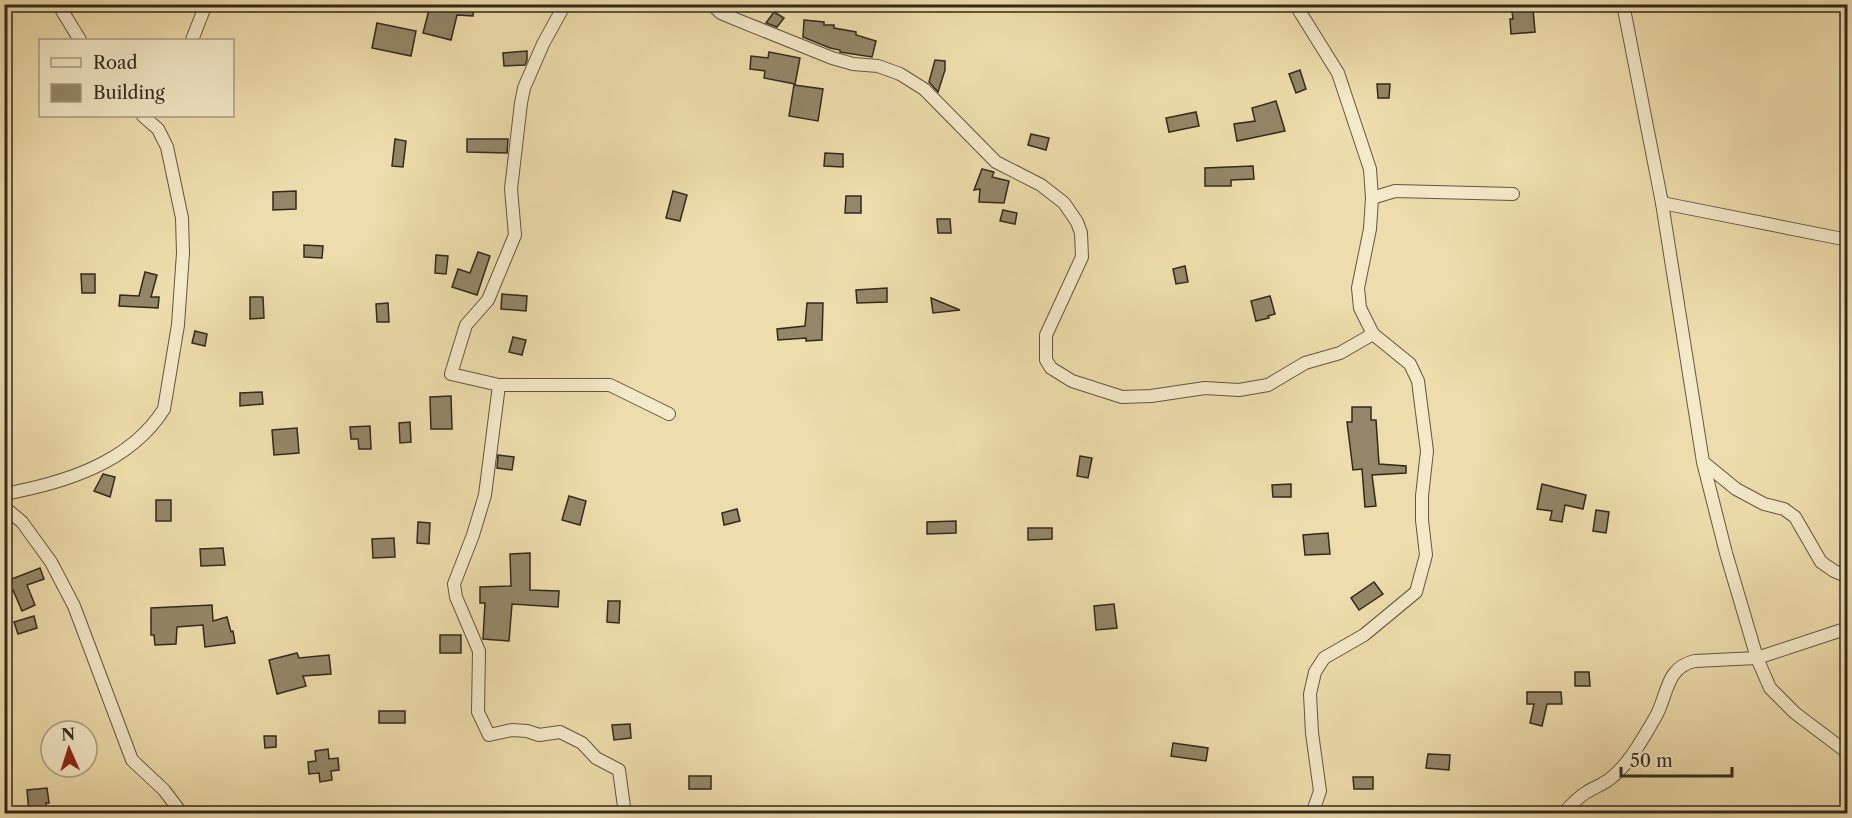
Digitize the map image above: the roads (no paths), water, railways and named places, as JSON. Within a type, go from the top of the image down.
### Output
[{"type":"street","points":[[58,4],[79,39]]},
{"type":"street","points":[[192,39],[206,4]]},
{"type":"street","points":[[565,4],[543,44],[524,88],[511,189],[515,235],[488,300],[466,326],[451,374],[499,385],[610,385],[669,414]]},
{"type":"street","points":[[711,4],[721,13],[832,58],[878,66],[900,74],[924,88],[996,162],[1041,185],[1064,203],[1077,222],[1081,233],[1083,257],[1046,335],[1045,345],[1046,360],[1051,368],[1072,381],[1122,397],[1151,396],[1205,388],[1239,390],[1268,385],[1305,363],[1340,353],[1373,334]]},
{"type":"street","points":[[1295,4],[1338,73],[1371,169],[1370,229],[1358,288],[1360,308],[1373,334],[1410,364],[1418,381],[1427,451],[1422,520],[1426,555],[1416,592],[1364,635],[1324,658],[1315,672],[1311,694],[1312,723],[1320,791],[1312,813]]},
{"type":"street","points":[[1623,4],[1662,203],[1703,462],[1726,553],[1757,658],[1770,688],[1795,713],[1848,753]]},
{"type":"street","points":[[4,494],[54,484],[117,456],[130,448],[157,421],[164,409],[178,325],[183,254],[182,218],[167,147],[158,129],[144,117]]},
{"type":"street","points":[[158,129],[163,117]]},
{"type":"street","points":[[1372,198],[1395,191],[1513,194]]},
{"type":"street","points":[[1662,203],[1848,240]]},
{"type":"street","points":[[499,385],[485,495],[454,585],[456,597],[479,651],[478,712],[489,735],[512,730],[539,735],[560,732],[582,744],[596,758],[619,770],[625,813]]},
{"type":"street","points":[[1703,462],[1736,489],[1764,504],[1784,509],[1795,517],[1821,562],[1848,577]]},
{"type":"street","points":[[4,507],[22,522],[51,562],[74,606],[132,760],[165,790],[182,813]]},
{"type":"street","points":[[1563,813],[1586,792],[1611,778],[1640,744],[1658,713],[1671,679],[1679,667],[1685,663],[1757,658],[1848,628]]}]
